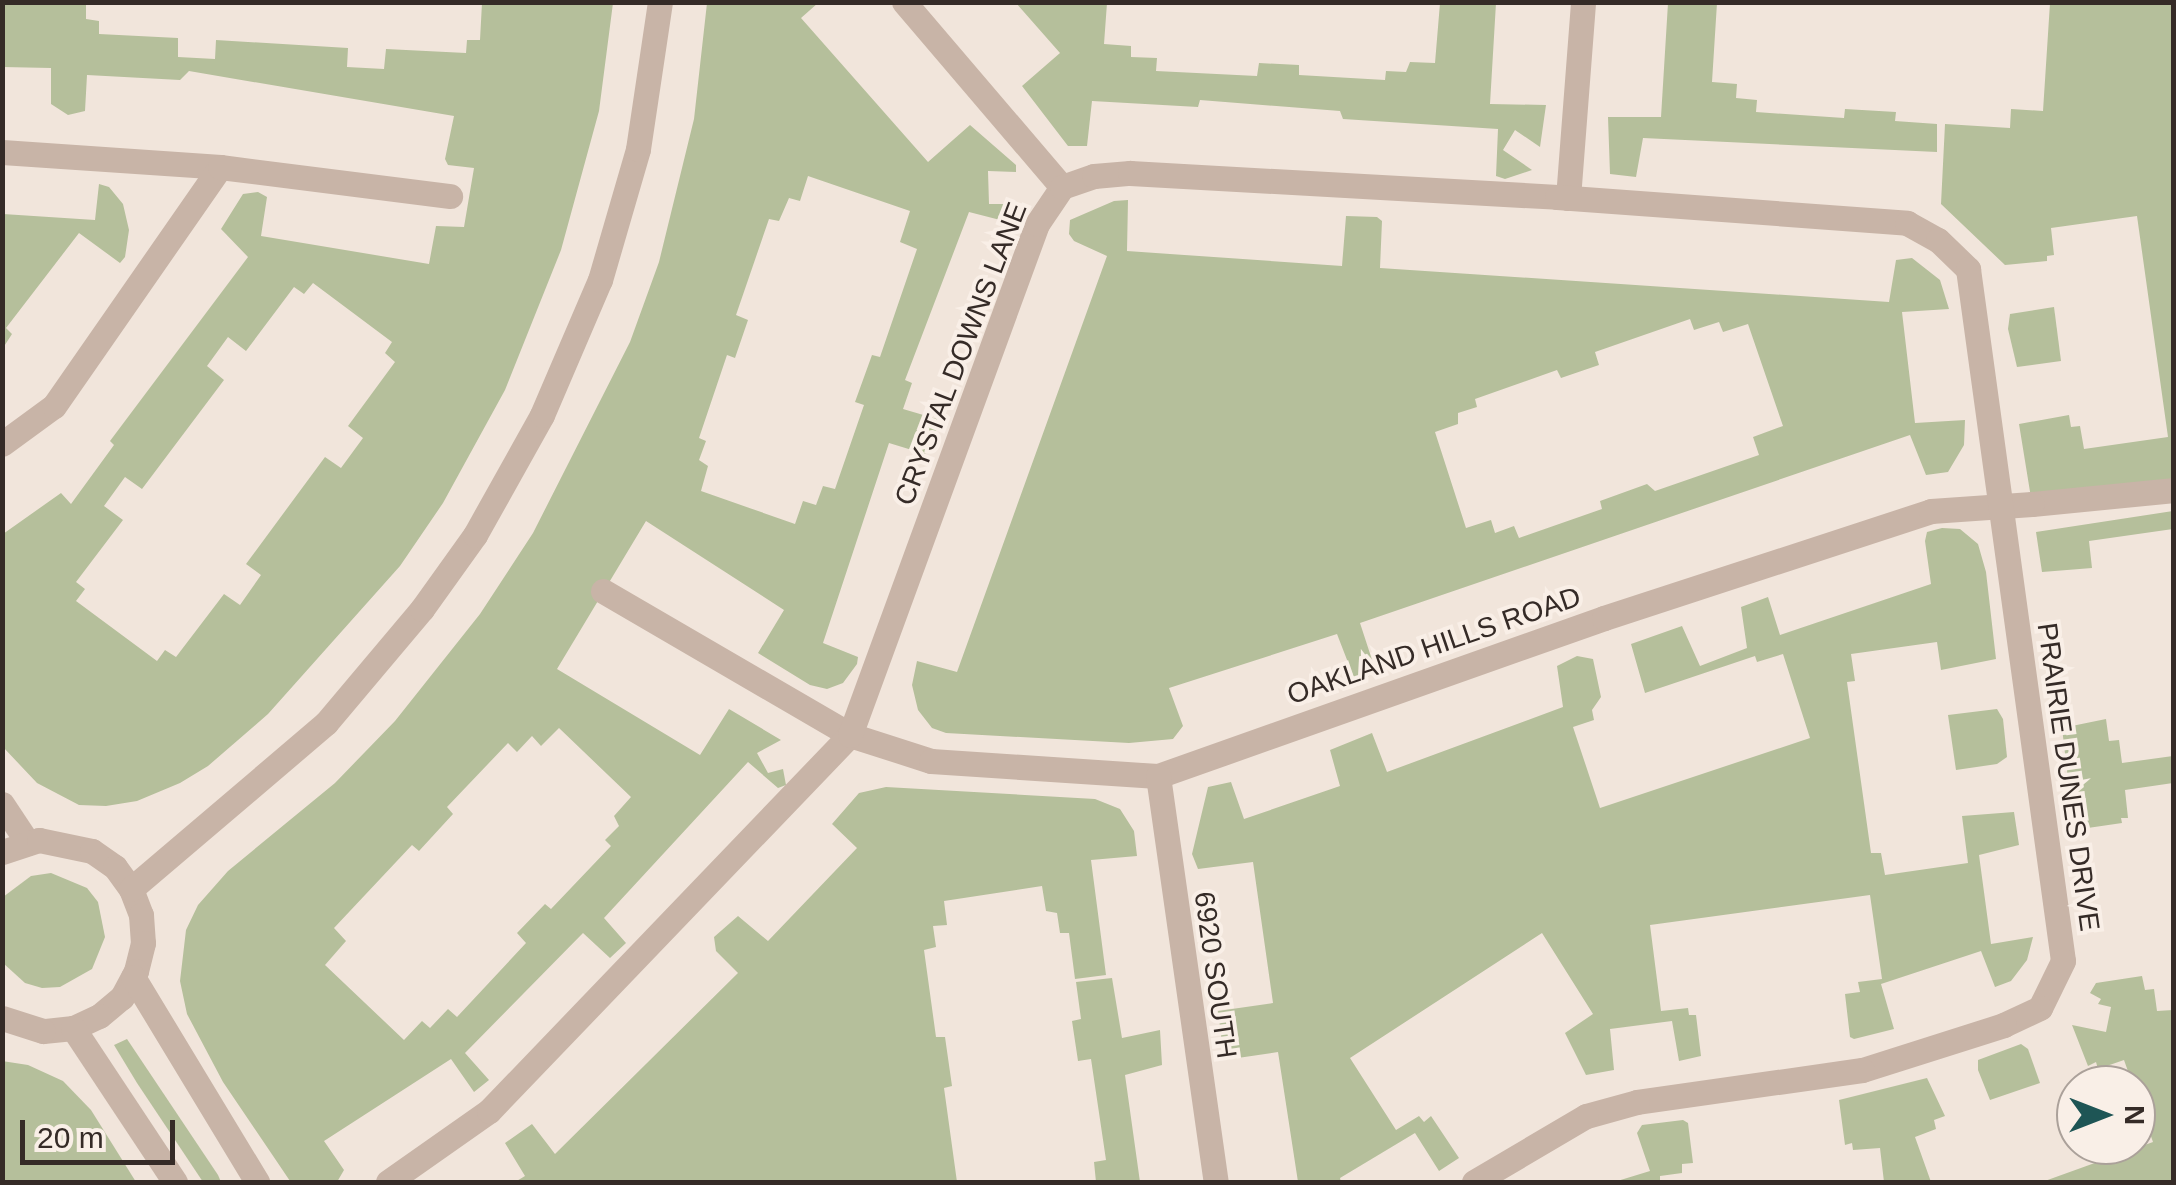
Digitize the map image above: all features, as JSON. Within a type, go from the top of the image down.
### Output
[{"type":"street","points":[[131,889],[326,723],[422,609],[483,521],[542,415],[600,280],[638,150],[660,2]]},
{"type":"street","points":[[904,2],[1062,187]]},
{"type":"street","points":[[1568,198],[1583,2]]},
{"type":"street","points":[[2,152],[220,166],[450,196]]},
{"type":"street","points":[[2,444],[54,406],[220,166]]},
{"type":"street","name":"CRYSTAL DOWNS LANE","points":[[388,1182],[488,1111],[850,735],[1037,224],[1062,187],[1094,176],[1130,173],[1568,198],[1907,223]]},
{"type":"street","name":"PRAIRIE DUNES DRIVE","points":[[1474,1182],[1586,1116],[1636,1102],[1862,1070],[2004,1025],[2040,1008],[2063,961],[1968,269],[1938,240],[1907,223]]},
{"type":"street","name":"OAKLAND HILLS ROAD","points":[[604,591],[850,735],[930,761],[1158,776],[1540,640],[1931,510],[2174,490]]},
{"type":"street","name":"6920 SOUTH","points":[[1158,776],[1216,1182]]},
{"type":"street","points":[[2,804],[28,843]]},
{"type":"street","points":[[2,852],[28,843],[70,843],[92,850],[115,867],[131,889],[141,915],[143,942],[133,977],[122,996],[99,1016],[72,1028],[43,1032],[2,1018]]},
{"type":"street","points":[[133,977],[257,1182]]},
{"type":"street","points":[[72,1028],[174,1182]]},
{"type":"green space","points":[[3,2],[86,3],[86,19],[99,21],[99,34],[178,38],[178,57],[215,59],[216,40],[348,48],[347,67],[384,69],[386,49],[466,53],[467,40],[480,40],[482,3],[613,3],[599,111],[561,250],[505,390],[443,503],[400,566],[268,714],[208,766],[180,783],[137,801],[106,806],[79,805],[37,783],[3,747],[3,534],[61,493],[71,504],[114,445],[110,441],[248,257],[221,229],[243,194],[258,192],[267,197],[261,236],[429,264],[436,226],[464,227],[474,168],[448,165],[445,159],[454,116],[189,71],[180,80],[87,75],[85,111],[68,115],[51,104],[51,68],[3,67]],"holes":[[[313,283],[392,342],[385,353],[395,362],[348,426],[363,438],[341,468],[325,457],[246,564],[261,575],[240,605],[224,594],[176,657],[165,650],[157,661],[76,601],[85,589],[76,582],[123,520],[104,506],[125,477],[142,489],[224,380],[207,366],[228,337],[246,351],[294,287],[304,294]]]},
{"type":"green space","points":[[707,3],[818,3],[801,18],[928,162],[970,125],[1016,165],[1016,172],[988,171],[989,204],[1017,204],[1008,222],[969,212],[905,380],[912,383],[903,409],[937,419],[937,429],[925,454],[889,443],[823,643],[858,657],[857,664],[843,683],[827,689],[810,685],[758,653],[784,610],[646,521],[557,669],[700,755],[729,709],[781,740],[757,753],[768,773],[783,769],[786,785],[778,788],[748,762],[604,918],[626,943],[610,958],[583,933],[465,1053],[489,1080],[474,1092],[451,1059],[324,1141],[344,1170],[337,1182],[290,1181],[223,1082],[187,1014],[180,981],[186,930],[198,905],[228,871],[335,783],[395,721],[480,614],[533,533],[630,342],[659,262],[694,119]],"holes":[[[808,176],[910,211],[900,242],[917,249],[880,357],[872,355],[855,402],[864,405],[835,489],[823,486],[816,505],[803,501],[795,524],[701,491],[708,466],[699,460],[706,441],[699,438],[727,355],[735,358],[748,320],[736,315],[769,219],[779,221],[789,198],[800,201]],[[559,728],[631,797],[614,816],[619,826],[605,840],[611,846],[551,909],[545,904],[517,933],[526,943],[457,1017],[448,1009],[430,1028],[422,1021],[404,1040],[325,965],[346,941],[334,928],[412,845],[419,851],[453,814],[447,807],[508,743],[517,752],[532,736],[541,746]]]},
{"type":"green space","points":[[1016,3],[1107,3],[1104,44],[1131,46],[1131,57],[1157,58],[1156,71],[1257,76],[1259,63],[1299,65],[1299,75],[1385,80],[1386,71],[1406,72],[1410,62],[1435,63],[1440,3],[1496,3],[1490,104],[1546,105],[1540,147],[1515,130],[1503,150],[1532,170],[1505,179],[1496,176],[1498,129],[1343,119],[1340,111],[1200,100],[1198,107],[1092,101],[1087,146],[1068,146],[1022,86],[1060,53]]},
{"type":"green space","points":[[1668,3],[1717,3],[1712,82],[1737,84],[1736,98],[1757,100],[1756,112],[1844,118],[1845,109],[1896,112],[1895,121],[1937,124],[1937,152],[1643,138],[1636,177],[1610,174],[1608,117],[1661,117]]},
{"type":"green space","points":[[2050,3],[2173,3],[2173,490],[2032,504],[2019,424],[2069,415],[2071,427],[2080,426],[2084,449],[2168,437],[2137,216],[2051,228],[2054,255],[2047,256],[2047,261],[2005,265],[1941,204],[1945,124],[2010,128],[2011,109],[2043,111]]},
{"type":"green space","points":[[99,184],[109,187],[123,204],[129,230],[125,257],[120,263],[79,233],[6,328],[12,334],[3,348],[3,214],[95,220]]},
{"type":"green space","points":[[1128,200],[1127,251],[1342,266],[1346,216],[1377,217],[1382,221],[1380,268],[1889,302],[1896,260],[1912,258],[1940,280],[1949,309],[1902,312],[1915,423],[1965,420],[1964,445],[1948,472],[1926,475],[1910,435],[1360,623],[1376,672],[1364,679],[1354,678],[1337,634],[1169,688],[1183,726],[1173,739],[1129,743],[946,733],[932,728],[918,710],[912,685],[917,661],[957,672],[1107,256],[1074,241],[1069,234],[1070,220],[1114,201]],"holes":[[[1690,319],[1694,330],[1719,322],[1723,332],[1748,324],[1783,426],[1753,437],[1759,455],[1655,491],[1647,484],[1600,501],[1602,509],[1519,538],[1514,526],[1495,533],[1491,520],[1466,528],[1435,432],[1458,424],[1458,413],[1477,407],[1475,399],[1557,370],[1561,378],[1599,365],[1595,352]]]},
{"type":"green space","points":[[2054,307],[2061,361],[2017,367],[2008,329],[2010,314]]},
{"type":"green space","points":[[2173,511],[2173,529],[2089,541],[2092,568],[2042,572],[2036,532]]},
{"type":"green space","points":[[1960,529],[1978,544],[1986,572],[1996,659],[1941,670],[1937,642],[1851,654],[1855,681],[1847,682],[1871,853],[1881,853],[1885,875],[1968,863],[1962,816],[2014,812],[2019,845],[1979,855],[1991,944],[2033,937],[2027,960],[2011,981],[1995,987],[1981,951],[1881,984],[1894,1029],[1854,1039],[1850,1037],[1845,994],[1860,992],[1858,982],[1882,979],[1870,895],[1650,925],[1661,1011],[1688,1008],[1689,1015],[1696,1015],[1701,1056],[1679,1061],[1672,1021],[1610,1029],[1614,1070],[1586,1075],[1565,1033],[1593,1014],[1542,933],[1350,1058],[1396,1130],[1419,1116],[1424,1122],[1431,1116],[1459,1158],[1439,1171],[1415,1133],[1340,1178],[1341,1182],[1298,1182],[1278,1052],[1224,1060],[1218,1011],[1273,1003],[1253,862],[1198,869],[1192,854],[1208,787],[1231,782],[1244,819],[1340,786],[1330,750],[1372,733],[1387,772],[1563,707],[1557,666],[1577,656],[1593,659],[1601,697],[1592,710],[1594,720],[1573,727],[1600,808],[1810,738],[1783,654],[1757,662],[1755,656],[1645,693],[1631,644],[1682,626],[1700,666],[1747,648],[1741,607],[1768,597],[1780,635],[1931,584],[1925,541],[1927,532]]},
{"type":"green space","points":[[1997,709],[2003,719],[2007,757],[1997,764],[1956,770],[1948,715]]},
{"type":"green space","points":[[2106,719],[2109,741],[2119,740],[2122,763],[2173,756],[2173,783],[2125,790],[2128,818],[2121,818],[2122,823],[2074,830],[2062,728]]},
{"type":"green space","points":[[886,787],[1095,799],[1120,809],[1134,831],[1137,856],[1091,860],[1106,975],[1075,979],[1069,933],[1060,933],[1057,913],[1046,911],[1042,886],[944,901],[947,925],[933,926],[936,947],[924,950],[936,1037],[945,1037],[952,1086],[944,1088],[957,1182],[515,1182],[525,1176],[505,1143],[532,1124],[555,1154],[738,973],[716,951],[714,937],[738,916],[768,941],[857,848],[832,824],[859,793]]},
{"type":"green space","points":[[51,873],[87,888],[98,902],[105,937],[92,969],[60,987],[42,988],[25,983],[3,963],[3,897],[31,876]]},
{"type":"green space","points":[[2142,976],[2145,990],[2154,989],[2157,1011],[2173,1010],[2173,1182],[2042,1182],[2089,1165],[2156,1165],[2156,1065],[2126,1065],[2124,1060],[2088,1065],[2072,1025],[2106,1032],[2111,1007],[2098,1004],[2101,999],[2090,993],[2096,983]]},
{"type":"green space","points":[[1112,978],[1122,1038],[1160,1030],[1162,1065],[1125,1075],[1140,1182],[1096,1182],[1094,1162],[1106,1160],[1091,1059],[1078,1061],[1072,1021],[1081,1019],[1076,982]]},
{"type":"green space","points":[[127,1039],[221,1182],[203,1182],[137,1083],[114,1045]]},
{"type":"green space","points":[[2021,1044],[2028,1049],[2040,1083],[1990,1100],[1978,1060]]},
{"type":"green space","points":[[2,1061],[28,1065],[63,1081],[91,1110],[136,1182],[3,1182]]},
{"type":"green space","points":[[1927,1078],[1945,1116],[1934,1120],[1936,1129],[1915,1137],[1931,1182],[1884,1182],[1880,1148],[1853,1150],[1852,1143],[1845,1145],[1839,1100]]},
{"type":"green space","points":[[1683,1120],[1688,1123],[1693,1163],[1682,1164],[1682,1173],[1660,1176],[1660,1182],[1614,1182],[1650,1171],[1637,1133],[1642,1125]]}]
